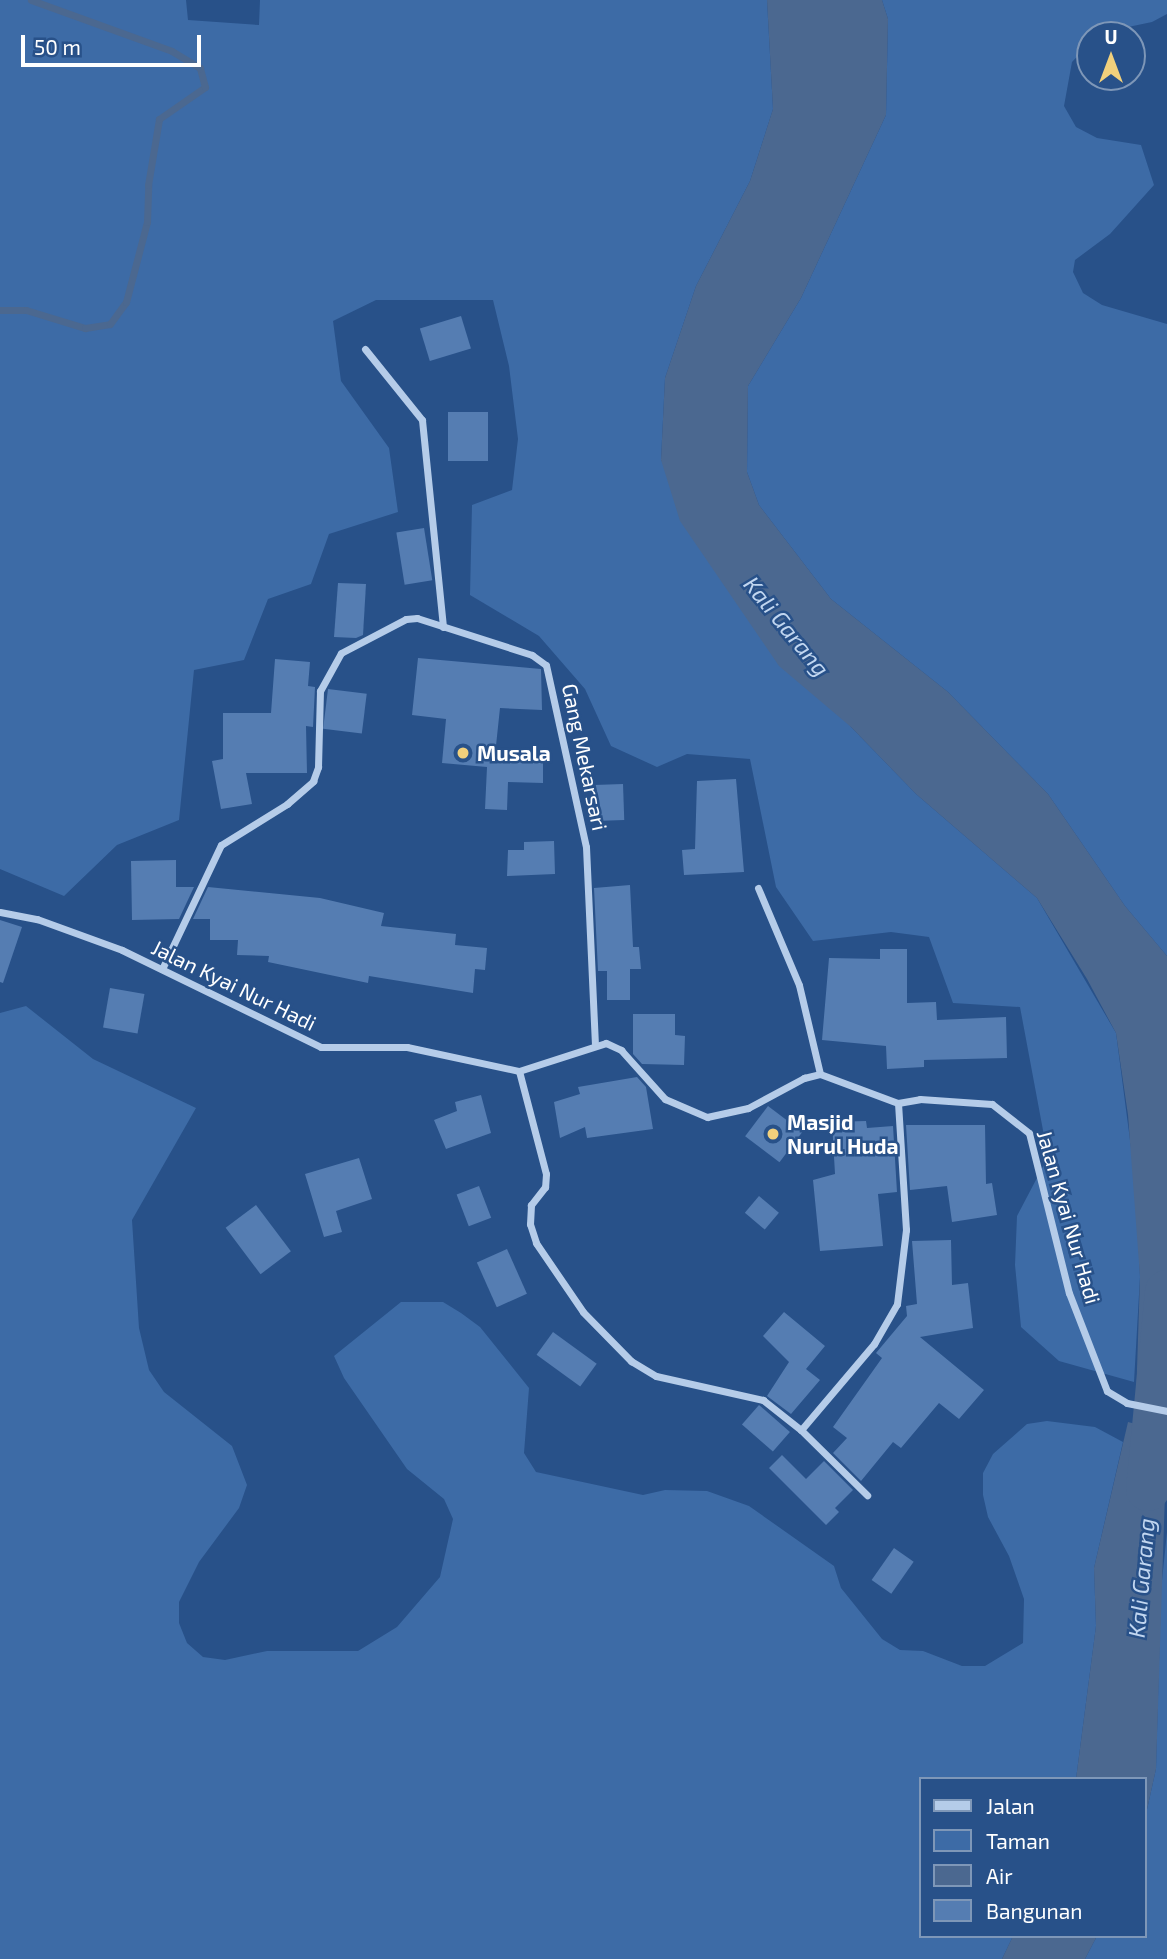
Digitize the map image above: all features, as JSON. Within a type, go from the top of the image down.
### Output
[{"type":"street","points":[[365,349],[422,420],[443,627]]},
{"type":"street","name":"Gang Mekarsari","points":[[162,969],[221,845],[313,781],[318,767],[320,691],[341,653],[406,619],[443,627],[532,655],[549,671],[586,847],[595,1044]]},
{"type":"street","points":[[595,1044],[621,1050],[665,1099],[708,1117],[748,1108],[804,1078],[820,1074],[799,985],[758,888]]},
{"type":"street","name":"Jalan Kyai Nur Hadi","points":[[0,912],[49,924],[162,969],[321,1047],[407,1047],[519,1071],[548,1065],[595,1044]]},
{"type":"street","points":[[519,1071],[546,1174],[545,1187],[531,1205],[530,1224],[536,1243],[583,1312],[631,1361],[656,1376],[763,1400],[801,1430],[867,1495]]},
{"type":"street","name":"Jalan Kyai Nur Hadi","points":[[820,1074],[898,1103],[920,1099],[992,1104],[1025,1126],[1069,1293],[1091,1356],[1107,1391],[1127,1404],[1167,1411]]},
{"type":"street","points":[[801,1430],[874,1344],[897,1304],[906,1230],[898,1103]]},
{"type":"green space","points":[[0,0],[186,0],[188,20],[259,25],[260,0],[767,0],[773,109],[750,181],[696,286],[665,378],[661,460],[851,727],[916,794],[1037,898],[1116,1033],[1136,1186],[1140,1277],[1134,1382],[1059,1361],[1021,1327],[1015,1265],[1017,1216],[1048,1157],[1020,1007],[953,1003],[929,937],[891,932],[813,941],[776,887],[750,759],[687,754],[657,767],[611,746],[585,689],[539,636],[470,595],[472,505],[512,490],[518,439],[509,366],[493,300],[376,300],[333,321],[341,381],[389,448],[398,512],[329,534],[311,584],[268,599],[244,660],[194,670],[179,820],[117,845],[64,896],[0,869]]},
{"type":"green space","points":[[882,0],[1167,0],[1167,14],[1152,22],[1076,21],[1076,58],[1072,62],[1064,106],[1076,127],[1097,138],[1141,145],[1154,185],[1110,234],[1075,260],[1073,272],[1083,293],[1102,305],[1167,324],[1167,956],[1125,906],[1048,794],[948,692],[831,599],[759,505],[747,472],[748,386],[801,298],[886,115],[888,19]]},
{"type":"green space","points":[[26,1006],[93,1059],[196,1108],[132,1220],[139,1328],[149,1370],[164,1392],[232,1446],[247,1485],[239,1508],[199,1562],[179,1602],[179,1623],[187,1643],[203,1657],[225,1660],[267,1651],[358,1651],[397,1627],[440,1577],[453,1519],[444,1499],[407,1469],[344,1378],[334,1356],[401,1302],[443,1302],[461,1313],[480,1327],[529,1388],[524,1453],[536,1472],[643,1495],[665,1490],[707,1491],[749,1506],[834,1566],[841,1588],[882,1639],[900,1650],[923,1651],[962,1666],[985,1666],[1023,1643],[1024,1599],[1009,1556],[988,1517],[983,1495],[983,1473],[993,1454],[1027,1424],[1047,1421],[1095,1427],[1123,1442],[1094,1568],[1096,1626],[1076,1777],[918,1777],[918,1938],[1012,1938],[1002,1959],[0,1959],[0,1013]]},
{"type":"green space","points":[[1167,1532],[1167,1959],[1085,1959],[1096,1938],[1146,1938],[1146,1814],[1156,1769],[1161,1590]]},
{"type":"water","points":[[767,0],[882,0],[888,19],[886,115],[801,298],[748,386],[747,472],[759,505],[831,599],[948,692],[1048,794],[1125,906],[1167,956],[1167,1406],[1136,1400],[1140,1277],[1128,1115],[1116,1033],[1087,979],[1037,898],[916,794],[851,727],[779,666],[680,521],[661,460],[665,378],[696,286],[750,181],[773,109]]},
{"type":"water","points":[[1128,1422],[1167,1432],[1156,1769],[1146,1814],[1146,1777],[1076,1777],[1096,1626],[1094,1568]]},
{"type":"water","points":[[1012,1938],[1096,1938],[1085,1959],[1002,1959]]},
{"type":"building","points":[[461,316],[471,349],[430,361],[420,329]]},
{"type":"building","points":[[448,412],[488,412],[488,461],[448,461]]},
{"type":"building","points":[[424,528],[432,580],[405,585],[396,532]]},
{"type":"building","points":[[338,583],[366,584],[363,635],[356,638],[334,637]]},
{"type":"building","points":[[418,658],[541,669],[542,710],[500,708],[495,755],[543,756],[543,783],[508,782],[507,810],[485,809],[487,767],[442,763],[446,719],[412,715]]},
{"type":"building","points":[[275,659],[310,662],[308,686],[315,687],[313,727],[306,726],[307,773],[246,773],[252,804],[221,809],[212,761],[223,759],[223,713],[271,713]]},
{"type":"building","points":[[328,689],[367,694],[362,733],[323,729]]},
{"type":"building","points":[[736,779],[744,872],[684,875],[682,850],[695,849],[697,781]]},
{"type":"building","points":[[623,784],[624,820],[595,821],[594,785]]},
{"type":"building","points":[[554,841],[555,874],[507,876],[508,850],[524,850],[524,842]]},
{"type":"building","points":[[176,860],[176,887],[194,887],[179,919],[132,920],[131,861]]},
{"type":"building","points":[[630,885],[633,947],[639,947],[641,969],[630,969],[630,1000],[607,1000],[607,971],[598,971],[594,888]]},
{"type":"building","points":[[208,887],[320,898],[384,913],[381,926],[456,934],[455,945],[487,948],[485,970],[475,969],[473,993],[369,976],[368,983],[268,962],[269,956],[237,955],[238,940],[210,940],[210,919],[193,919]]},
{"type":"building","points":[[0,920],[22,927],[3,983],[0,982]]},
{"type":"building","points":[[880,949],[907,949],[907,1003],[936,1002],[937,1020],[1006,1017],[1007,1058],[924,1060],[924,1067],[887,1069],[886,1046],[822,1040],[829,958],[880,959]]},
{"type":"building","points":[[110,988],[144,994],[138,1033],[103,1027]]},
{"type":"building","points":[[633,1014],[675,1014],[675,1035],[685,1036],[684,1065],[642,1064],[633,1054]]},
{"type":"building","points":[[637,1077],[646,1087],[653,1129],[587,1138],[585,1127],[560,1138],[554,1102],[580,1094],[578,1087]]},
{"type":"building","points":[[481,1095],[491,1133],[446,1149],[434,1120],[457,1111],[455,1102]]},
{"type":"building","name":"Masjid Nurul Huda","points":[[768,1106],[802,1132],[779,1162],[745,1136]]},
{"type":"building","points":[[866,1121],[867,1128],[893,1126],[897,1192],[878,1194],[883,1246],[820,1251],[813,1180],[835,1174],[832,1122]]},
{"type":"building","points":[[906,1125],[985,1125],[986,1184],[992,1183],[997,1215],[952,1222],[947,1186],[910,1190]]},
{"type":"building","points":[[359,1158],[372,1199],[336,1211],[342,1232],[324,1237],[305,1174]]},
{"type":"building","points":[[479,1186],[491,1218],[469,1226],[457,1195]]},
{"type":"building","points":[[759,1196],[779,1213],[765,1230],[745,1213]]},
{"type":"building","points":[[256,1205],[291,1251],[261,1274],[226,1228]]},
{"type":"building","points":[[951,1240],[952,1285],[968,1283],[973,1328],[920,1337],[984,1390],[959,1419],[939,1403],[901,1448],[893,1442],[861,1481],[833,1453],[847,1438],[833,1427],[882,1358],[876,1353],[907,1316],[906,1306],[917,1304],[912,1241]]},
{"type":"building","points":[[507,1249],[527,1294],[497,1307],[477,1262]]},
{"type":"building","points":[[784,1312],[825,1346],[806,1369],[820,1380],[791,1414],[767,1396],[789,1362],[763,1336]]},
{"type":"building","points":[[553,1332],[597,1364],[580,1386],[537,1355]]},
{"type":"building","points":[[759,1405],[790,1432],[773,1452],[742,1425]]},
{"type":"building","points":[[782,1455],[806,1479],[824,1461],[853,1490],[835,1508],[839,1512],[826,1525],[769,1468]]},
{"type":"building","points":[[894,1548],[914,1562],[891,1594],[872,1580]]},
{"type":"waterway","points":[[0,310],[26,310],[85,328],[110,324],[126,302],[147,222],[148,185],[159,119],[205,87],[200,68],[172,51],[31,0]]},
{"type":"waterway","name":"Kali Garang","points":[[1148,1489],[1167,1292]]},
{"type":"place","name":"Musala","points":[[463,753]]},
{"type":"place","name":"Masjid Nurul Huda","points":[[773,1134]]}]
